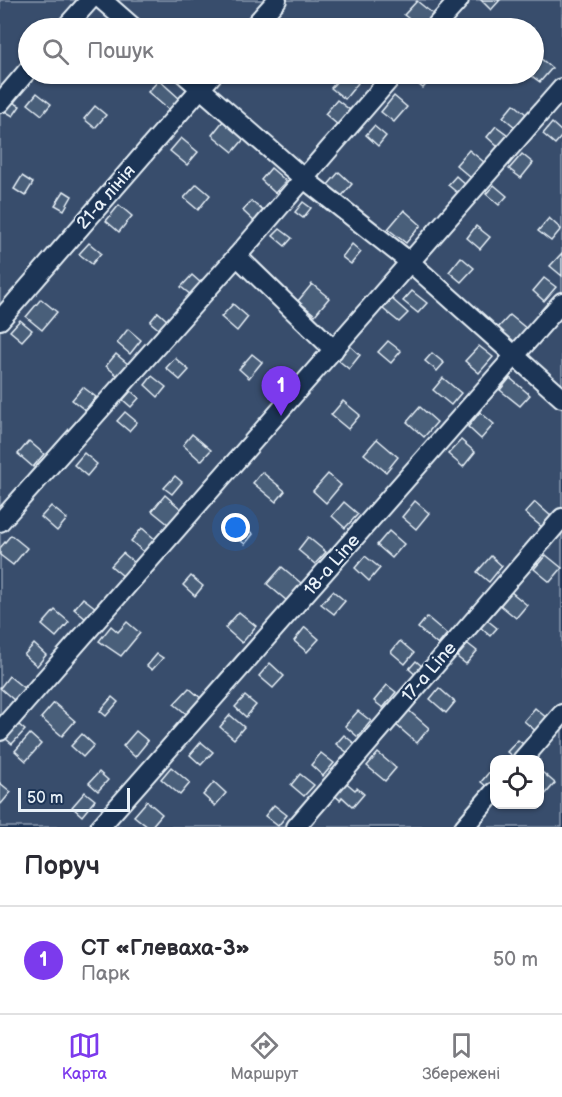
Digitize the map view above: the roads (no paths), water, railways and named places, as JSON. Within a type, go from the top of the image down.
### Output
[{"type":"lane","points":[[74,18],[90,0]]},
{"type":"lane","points":[[102,0],[123,18]]},
{"type":"lane","points":[[261,18],[277,0]]},
{"type":"lane","points":[[443,18],[459,0]]},
{"type":"lane","points":[[0,103],[18,82]]},
{"type":"lane","points":[[195,84],[303,178],[411,263],[562,398]]},
{"type":"lane","name":"21-а лінія","points":[[0,320],[204,84]]},
{"type":"lane","points":[[0,522],[237,256],[385,84]]},
{"type":"lane","points":[[0,731],[562,88]]},
{"type":"lane","points":[[237,256],[334,350]]},
{"type":"lane","name":"18-a Line","points":[[100,827],[562,302]]},
{"type":"lane","name":"17-a Line","points":[[296,827],[562,518]]},
{"type":"lane","points":[[526,755],[562,714]]},
{"type":"lane","points":[[464,827],[490,798]]},
{"type":"place","name":"СТ «Глеваха-3»","points":[[281,416]]}]
